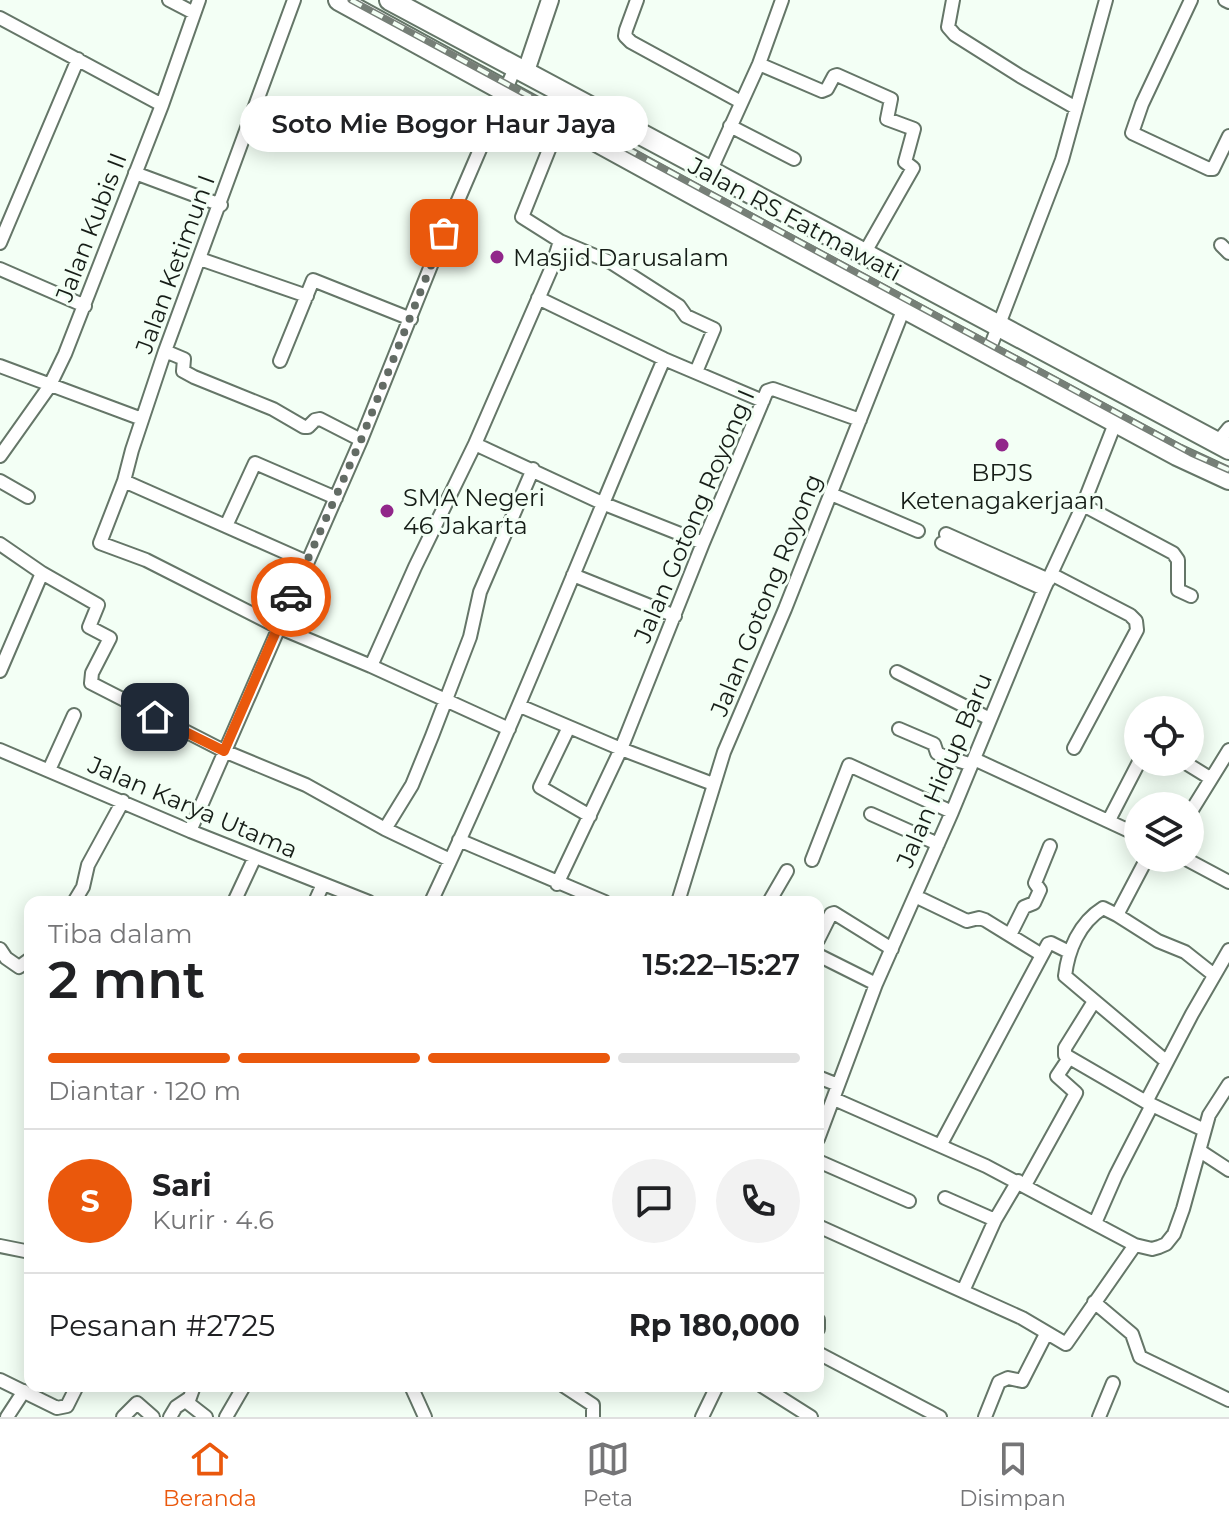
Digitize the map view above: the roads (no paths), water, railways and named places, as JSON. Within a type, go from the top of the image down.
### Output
[{"type":"main road","name":"Jalan RS Fatmawati","points":[[339,0],[904,308],[1229,479]]},
{"type":"main road","name":"Jalan RS Fatmawati","points":[[390,0],[998,328],[1225,440]]},
{"type":"street","points":[[169,0],[196,6]]},
{"type":"street","name":"Jalan Ketimun I","points":[[278,627],[146,560],[100,543],[124,481],[165,351],[294,0]]},
{"type":"street","points":[[190,831],[361,440],[504,92],[520,71],[550,0]]},
{"type":"street","points":[[637,0],[625,36],[631,42],[741,102]]},
{"type":"street","points":[[710,172],[759,64],[782,0]]},
{"type":"street","points":[[953,0],[948,27],[955,35],[1076,108]]},
{"type":"street","points":[[988,353],[1062,160],[1106,0]]},
{"type":"street","points":[[1191,0],[1142,104],[1132,133],[1209,169],[1213,169],[1229,136]]},
{"type":"street","name":"Jalan Kubis II","points":[[0,456],[45,384],[85,306],[162,105],[196,6]]},
{"type":"street","points":[[2,23],[78,59],[162,105]]},
{"type":"street","points":[[0,243],[78,59]]},
{"type":"street","points":[[759,64],[822,91],[837,75],[891,99],[887,119],[914,129],[905,162],[913,168],[864,254]]},
{"type":"street","points":[[560,122],[522,217],[560,241],[612,263],[679,306],[686,316],[714,329],[696,372]]},
{"type":"street","points":[[730,126],[794,159]]},
{"type":"street","points":[[135,173],[221,205]]},
{"type":"street","points":[[371,666],[421,553],[475,444],[560,241]]},
{"type":"street","points":[[200,259],[307,296]]},
{"type":"street","points":[[0,269],[85,306]]},
{"type":"street","points":[[280,361],[313,280],[317,279],[411,319]]},
{"type":"street","points":[[538,298],[664,359],[763,401]]},
{"type":"street","name":"Jalan Gotong Royong","points":[[680,896],[713,784],[904,308]]},
{"type":"street","points":[[165,351],[184,359],[183,371],[273,409],[304,427],[320,419],[361,440]]},
{"type":"street","points":[[434,896],[520,706],[664,359]]},
{"type":"street","points":[[0,366],[142,419]]},
{"type":"street","name":"Jalan Gotong Royong I","points":[[557,884],[621,749],[767,391],[773,389],[860,420]]},
{"type":"street","name":"Jalan Hidup Baru","points":[[824,1124],[876,984],[1083,505],[1116,421]]},
{"type":"street","points":[[475,444],[602,503],[703,543]]},
{"type":"street","points":[[226,526],[255,463],[336,498]]},
{"type":"street","points":[[385,829],[412,785],[470,637],[480,592],[533,469]]},
{"type":"street","points":[[0,481],[28,497]]},
{"type":"street","points":[[124,481],[307,562]]},
{"type":"street","points":[[831,494],[918,531]]},
{"type":"street","points":[[1083,505],[1173,553],[1178,560],[1178,590],[1191,596]]},
{"type":"street","points":[[944,538],[1130,615],[1137,625],[1074,748]]},
{"type":"street","points":[[0,544],[42,573],[98,605],[89,627],[110,638],[92,673],[91,683],[224,751],[306,785],[385,829],[450,860]]},
{"type":"street","points":[[0,671],[42,573]]},
{"type":"street","points":[[573,575],[675,616]]},
{"type":"street","points":[[278,627],[509,729]]},
{"type":"street","points":[[897,672],[990,719]]},
{"type":"street","points":[[520,706],[713,784]]},
{"type":"street","points":[[49,770],[74,715]]},
{"type":"street","points":[[569,727],[540,787],[590,816]]},
{"type":"street","points":[[899,729],[934,744],[937,753],[942,756],[972,762],[1124,828]]},
{"type":"street","name":"Jalan Karya Utama","points":[[0,750],[354,896]]},
{"type":"street","points":[[1202,792],[1229,750]]},
{"type":"street","points":[[812,860],[849,765],[952,812]]},
{"type":"street","points":[[1204,774],[1210,778]]},
{"type":"street","points":[[1109,820],[1132,776]]},
{"type":"street","points":[[78,896],[88,865],[123,801]]},
{"type":"street","points":[[871,814],[938,844]]},
{"type":"street","points":[[459,840],[589,896]]},
{"type":"street","points":[[1010,935],[1024,907],[1034,903],[1040,890],[1035,883],[1050,846]]},
{"type":"street","points":[[237,896],[255,857]]},
{"type":"street","points":[[1204,869],[1229,882]]},
{"type":"street","points":[[772,896],[787,871]]},
{"type":"street","points":[[1117,915],[1140,872]]},
{"type":"street","points":[[318,896],[323,884]]},
{"type":"street","points":[[915,896],[967,921],[985,920],[1042,955]]},
{"type":"street","points":[[1167,1062],[1093,1003],[1065,976],[1069,952],[1082,927],[1099,910],[1107,908],[1158,941],[1185,952],[1214,975]]},
{"type":"street","points":[[824,928],[834,913],[892,949]]},
{"type":"street","points":[[941,1144],[1049,943],[1069,952]]},
{"type":"street","points":[[0,949],[6,958],[24,963]]},
{"type":"street","points":[[1095,1223],[1167,1062],[1229,950]]},
{"type":"street","points":[[824,958],[876,984]]},
{"type":"street","points":[[1093,1003],[1065,1048],[1065,1055],[1204,1130]]},
{"type":"street","points":[[963,1291],[995,1220],[1076,1093],[1057,1076],[1069,1058]]},
{"type":"street","points":[[824,1079],[838,1085]]},
{"type":"street","points":[[834,1099],[941,1144],[1140,1247],[1152,1249],[1166,1244],[1174,1234],[1212,1107],[1229,1084]]},
{"type":"street","points":[[1200,1151],[1229,1170]]},
{"type":"street","points":[[824,1164],[909,1201]]},
{"type":"street","points":[[945,1198],[995,1220]]},
{"type":"street","points":[[824,1229],[1022,1318],[1066,1344],[1094,1302],[1140,1247]]},
{"type":"street","points":[[0,1246],[24,1251]]},
{"type":"street","points":[[1094,1302],[1132,1334],[1140,1357],[1229,1400]]},
{"type":"street","points":[[985,1417],[999,1382],[1008,1378],[1022,1381],[1046,1334]]},
{"type":"street","points":[[824,1356],[940,1417]]},
{"type":"street","points":[[0,1380],[24,1391],[13,1415]]},
{"type":"street","points":[[1099,1417],[1113,1383]]},
{"type":"street","points":[[26,1392],[63,1408],[74,1392]]},
{"type":"street","points":[[170,1417],[191,1392]]},
{"type":"street","points":[[226,1417],[241,1392]]},
{"type":"street","points":[[414,1392],[425,1417]]},
{"type":"street","points":[[573,1392],[593,1405],[593,1417]]},
{"type":"street","points":[[702,1417],[714,1392]]},
{"type":"street","points":[[771,1392],[811,1417]]},
{"type":"street","points":[[188,1399],[190,1407],[206,1417]]},
{"type":"street","points":[[123,1417],[137,1403],[153,1417]]},
{"type":"railway","points":[[351,0],[1191,453],[1229,470]]},
{"type":"place","name":"Soto Mie Bogor Haur Jaya","points":[[444,233]]},
{"type":"place","name":"Masjid Darusalam","points":[[497,257]]},
{"type":"place","name":"BPJS Ketenagakerjaan","points":[[1002,445]]},
{"type":"place","name":"SMA Negeri 46 Jakarta","points":[[387,511]]}]
